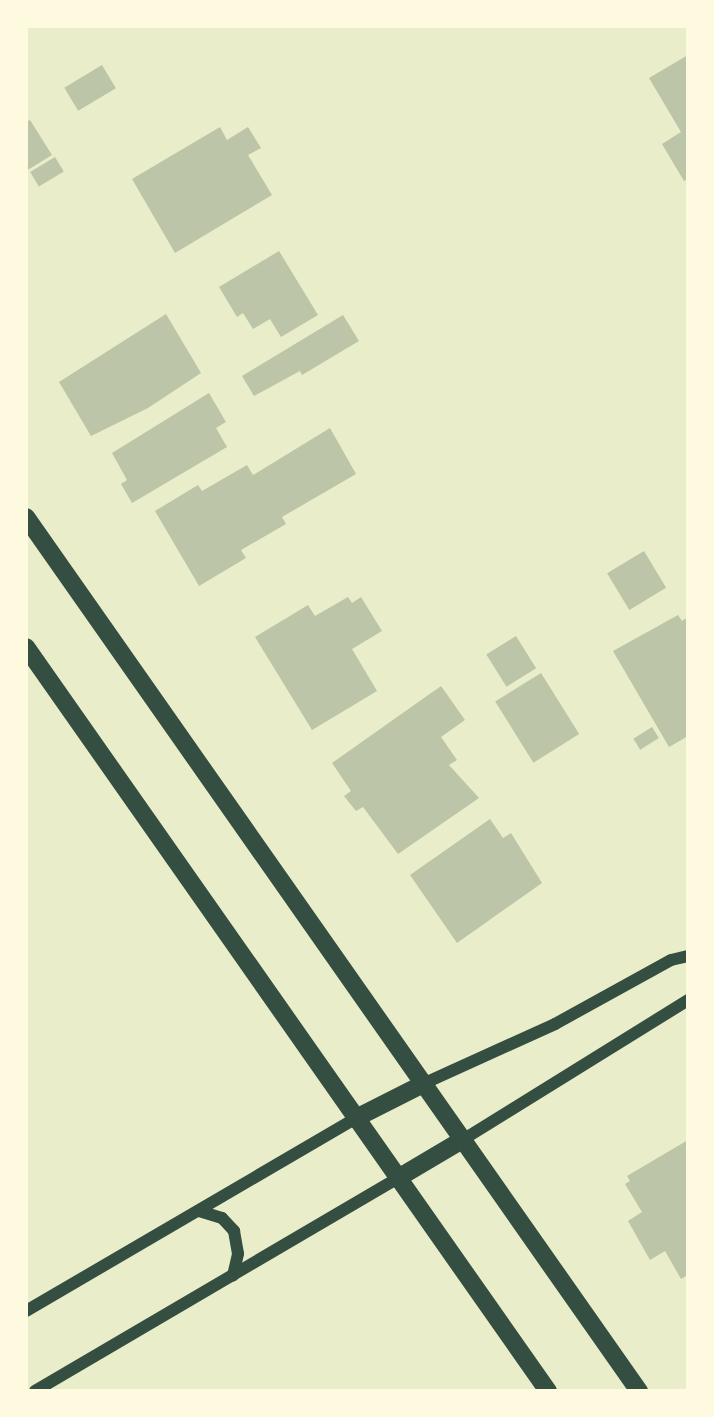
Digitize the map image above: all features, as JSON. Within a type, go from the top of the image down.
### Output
[{"type":"main road","points":[[26,517],[164,719],[425,1083],[624,1365],[639,1391]]},
{"type":"main road","points":[[26,647],[548,1391]]},
{"type":"main road","points":[[356,1118],[425,1083]]},
{"type":"main road","points":[[398,1178],[464,1139]]},
{"type":"main road","points":[[624,1365],[650,1391]]},
{"type":"street","points":[[425,1083],[555,1024],[671,960],[688,956]]},
{"type":"street","points":[[464,1139],[688,1000]]},
{"type":"street","points":[[26,1311],[356,1118]]},
{"type":"street","points":[[35,1391],[398,1178]]},
{"type":"street","points":[[198,1211],[218,1215],[234,1231],[238,1254],[233,1275]]},
{"type":"building","points":[[688,55],[688,179],[684,181],[662,144],[681,132],[649,78]]},
{"type":"building","points":[[102,65],[116,88],[78,111],[64,88]]},
{"type":"building","points":[[30,120],[52,155],[26,171],[26,122]]},
{"type":"building","points":[[220,127],[227,140],[248,127],[261,148],[248,155],[272,195],[175,253],[132,179]]},
{"type":"building","points":[[55,157],[64,172],[39,187],[30,172]]},
{"type":"building","points":[[279,251],[318,315],[281,337],[270,319],[253,329],[243,313],[237,317],[219,287]]},
{"type":"building","points":[[166,314],[201,373],[148,408],[91,436],[59,382]]},
{"type":"building","points":[[343,315],[359,341],[302,375],[300,371],[254,396],[242,376]]},
{"type":"building","points":[[209,393],[226,422],[216,428],[227,447],[132,503],[121,484],[127,480],[112,453]]},
{"type":"building","points":[[330,428],[356,474],[282,517],[286,524],[241,550],[246,558],[199,586],[155,511],[198,485],[202,491],[247,465],[253,475]]},
{"type":"building","points":[[644,551],[666,588],[629,610],[607,573]]},
{"type":"building","points":[[348,597],[352,603],[361,597],[382,631],[352,649],[377,691],[312,730],[255,637],[308,605],[315,616]]},
{"type":"building","points":[[678,615],[682,621],[688,617],[688,736],[669,747],[613,651]]},
{"type":"building","points":[[516,636],[536,668],[506,687],[486,655]]},
{"type":"building","points":[[541,673],[579,734],[533,763],[495,702]]},
{"type":"building","points":[[441,686],[465,720],[441,737],[457,760],[449,765],[479,798],[398,854],[363,807],[356,811],[344,796],[351,791],[332,763]]},
{"type":"building","points":[[652,727],[659,738],[640,750],[633,739]]},
{"type":"building","points":[[490,819],[503,838],[511,833],[542,883],[457,943],[410,875]]},
{"type":"building","points":[[688,1140],[688,1275],[681,1279],[665,1251],[650,1260],[628,1221],[642,1212],[625,1184],[630,1181],[627,1176]]}]
